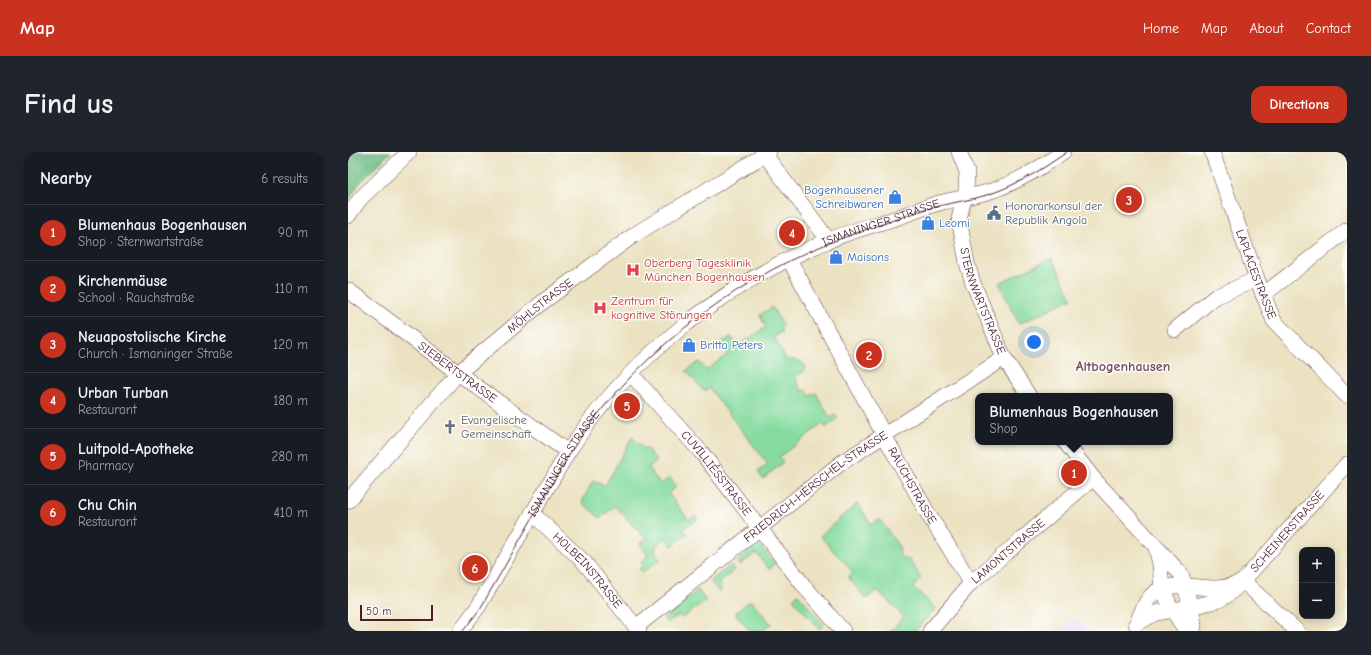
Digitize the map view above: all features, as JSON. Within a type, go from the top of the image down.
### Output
[{"type":"street","points":[[348,216],[360,199],[409,152]]},
{"type":"street","points":[[948,152],[967,172]]},
{"type":"street","points":[[959,152],[967,172]]},
{"type":"street","name":"ISMANINGER STRASSE","points":[[461,630],[478,607],[568,452],[597,410],[631,374],[663,344],[698,316],[742,285],[789,259],[829,241],[934,205],[993,190],[1022,178],[1063,152]]},
{"type":"street","name":"LAPLACESTRASSE","points":[[1212,152],[1257,279],[1274,321],[1347,396]]},
{"type":"street","points":[[765,153],[829,241]]},
{"type":"street","name":"MÖHLSTRASSE","points":[[348,501],[458,373],[544,301],[634,235],[765,153]]},
{"type":"street","name":"STERNWARTSTRASSE","points":[[967,172],[966,190],[959,219],[967,263],[973,283],[1004,358],[1027,393]]},
{"type":"street","points":[[1263,295],[1347,230]]},
{"type":"street","name":"RAUCHSTRASSE","points":[[789,259],[884,435],[971,583]]},
{"type":"street","points":[[1175,330],[1215,297],[1257,279]]},
{"type":"street","name":"SIEBERTSTRASSE","points":[[348,290],[458,373],[568,452]]},
{"type":"street","name":"FRIEDRICH-HERSCHEL-STRASSE","points":[[637,629],[841,463],[1004,358]]},
{"type":"street","name":"CUVILLIÉSSTRASSE","points":[[631,374],[701,452],[804,586],[843,631]]},
{"type":"street","points":[[1067,445],[1093,478],[1181,574],[1186,586],[1191,607],[1194,625],[1193,631]]},
{"type":"street","name":"SCHEINERSTRASSE","points":[[1135,627],[1156,613],[1219,600],[1229,594],[1244,581],[1347,464]]},
{"type":"street","name":"LAMONTSTRASSE","points":[[930,631],[971,583],[1093,478]]},
{"type":"street","name":"HOLBEINSTRASSE","points":[[532,513],[584,562],[637,629]]},
{"type":"street","points":[[1156,548],[1160,564],[1162,589],[1172,610],[1186,631]]},
{"type":"street","points":[[1135,627],[1142,608],[1156,591],[1174,586],[1224,588],[1244,581],[1297,631]]},
{"type":"shaded area","points":[[1070,618],[1096,631],[1061,631]]},
{"type":"green space","points":[[348,152],[391,152],[359,184],[348,201]]},
{"type":"green space","points":[[1052,258],[1072,298],[1019,324],[999,283]]},
{"type":"green space","points":[[772,307],[783,326],[780,328],[782,332],[774,337],[787,361],[794,359],[796,361],[801,361],[806,366],[803,372],[795,377],[802,392],[806,390],[810,396],[816,393],[830,418],[836,415],[837,419],[826,427],[822,424],[779,457],[783,462],[763,479],[758,472],[768,464],[709,388],[704,391],[686,371],[699,362],[707,370],[728,354],[720,343],[731,337],[738,346],[766,327],[760,315]]},
{"type":"green space","points":[[632,437],[644,449],[647,449],[657,461],[648,468],[660,484],[670,478],[676,487],[668,493],[689,520],[695,516],[698,519],[683,529],[687,534],[672,546],[667,539],[664,538],[656,546],[655,551],[660,560],[643,572],[639,569],[642,567],[641,562],[647,557],[647,554],[640,544],[646,539],[615,506],[600,518],[582,502],[593,481],[605,486]]},
{"type":"green space","points":[[858,503],[871,525],[879,519],[900,548],[899,554],[903,559],[910,560],[921,578],[913,587],[936,608],[915,631],[890,631],[904,617],[877,590],[866,599],[848,577],[853,572],[820,536]]},
{"type":"green space","points":[[757,542],[775,564],[769,569],[756,553],[740,565],[737,561]]},
{"type":"green space","points":[[731,565],[734,570],[718,584],[722,589],[719,592],[710,581]]},
{"type":"green space","points":[[698,590],[706,601],[682,618],[679,615],[667,623],[664,619]]},
{"type":"green space","points":[[798,594],[824,625],[819,629],[793,599]]},
{"type":"green space","points":[[751,600],[771,624],[762,631],[750,631],[735,613]]},
{"type":"tram line","points":[[463,631],[480,609],[570,453],[594,419],[621,387],[651,357],[683,329],[718,303],[754,280],[791,260],[829,243],[914,213],[933,207],[981,197],[1001,190],[1030,176],[1067,152]]},
{"type":"place","name":"Bogenhausener Schreibwaren","points":[[895,197]]},
{"type":"place","name":"Neuapostolische Kirche","points":[[1129,200]]},
{"type":"place","name":"Honorarkonsul der Republik Angola","points":[[994,213]]},
{"type":"place","name":"Leomi","points":[[928,223]]},
{"type":"place","name":"Urban Turban","points":[[792,233]]},
{"type":"place","name":"Maisons","points":[[836,257]]},
{"type":"place","name":"Oberberg Tagesklinik München Bogenhausen","points":[[633,270]]},
{"type":"place","name":"Zentrum für kognitive Störungen","points":[[600,308]]},
{"type":"place","name":"Britta Peters","points":[[689,345]]},
{"type":"place","name":"Kirchenmäuse","points":[[869,355]]},
{"type":"place","name":"Luitpold-Apotheke","points":[[627,406]]},
{"type":"place","name":"Evangelische Gemeinschaft","points":[[450,427]]},
{"type":"place","name":"Blumenhaus Bogenhausen","points":[[1074,473]]},
{"type":"place","name":"Chu Chin","points":[[475,568]]},
{"type":"district","name":"Altbogenhausen","points":[[1123,366]]}]
